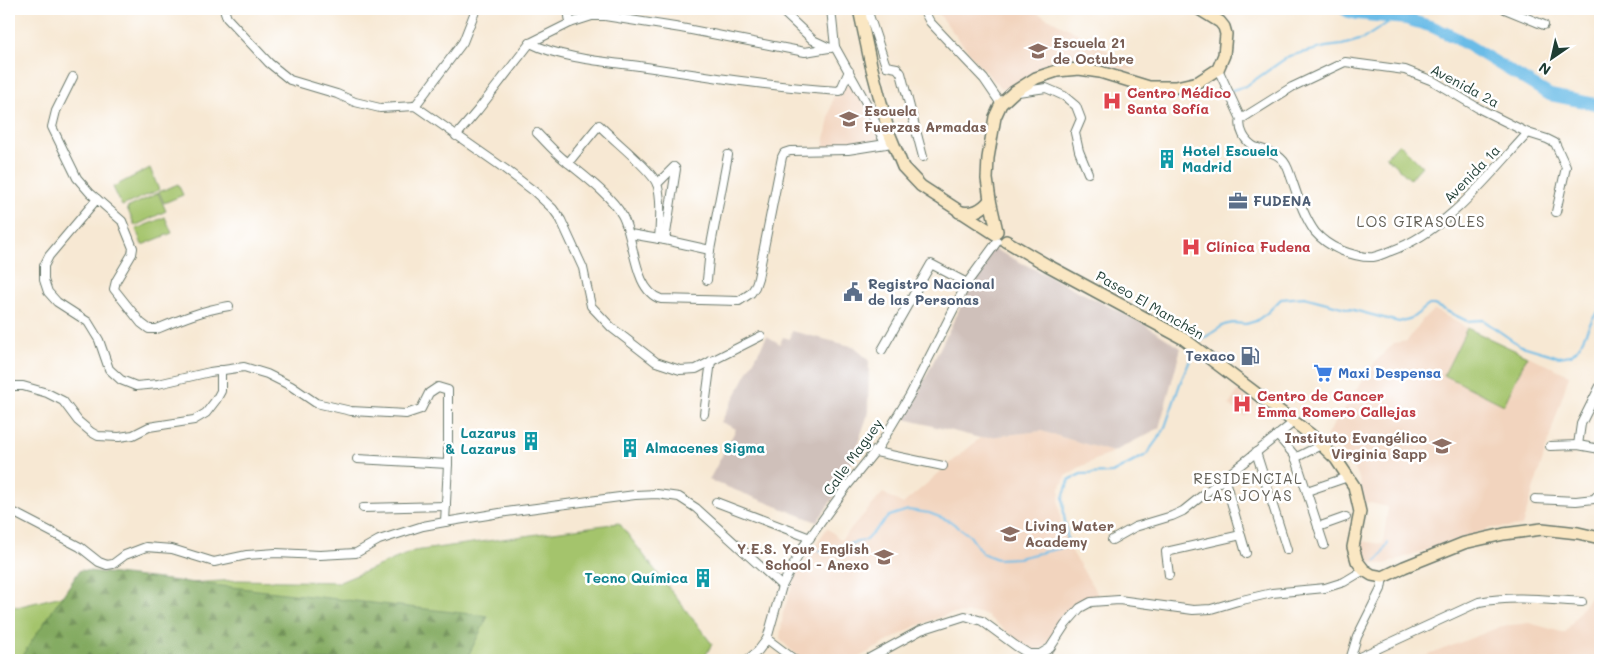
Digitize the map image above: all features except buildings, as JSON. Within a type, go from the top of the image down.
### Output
[{"type":"street","points":[[224,9],[227,18],[270,63],[290,80],[355,102],[380,108],[415,106],[535,192],[562,220],[583,268],[591,306],[612,328],[656,362],[680,370],[696,369],[761,336]]},
{"type":"street","points":[[415,106],[463,42],[476,9]]},
{"type":"street","points":[[568,9],[570,23]]},
{"type":"street","points":[[780,9],[813,40],[833,47]]},
{"type":"street","points":[[537,133],[590,181],[622,215],[630,234],[636,263],[645,287],[654,297],[661,299],[739,301],[751,293],[758,278],[784,153],[790,151],[848,150],[888,143],[849,71],[833,47],[831,9]]},
{"type":"street","name":"Paseo El Manchén","points":[[859,9],[888,143],[903,168],[921,186],[999,237],[1047,266],[1184,339],[1294,422],[1321,445],[1336,459],[1354,486],[1354,548],[1357,561],[1364,570]]},
{"type":"street","points":[[867,9],[886,66],[897,68],[902,73],[923,157]]},
{"type":"street","points":[[923,9],[930,22],[984,79],[1001,104]]},
{"type":"street","points":[[999,237],[987,179],[988,158],[995,117],[1001,104],[1014,92],[1036,78],[1057,71],[1079,69],[1100,72],[1149,87],[1176,87],[1198,82],[1218,69],[1224,55],[1226,34],[1220,22],[1199,9]]},
{"type":"street","points":[[1505,9],[1544,25]]},
{"type":"street","points":[[456,136],[530,43],[570,23],[592,16],[605,16],[691,30],[805,52],[833,47]]},
{"type":"street","points":[[9,25],[9,50]]},
{"type":"street","points":[[530,43],[544,50],[600,60],[734,81],[810,90],[840,92],[849,71]]},
{"type":"street","name":"Avenida 2a","points":[[1241,119],[1292,87],[1345,62],[1405,70],[1426,78],[1478,108],[1528,133],[1554,143],[1566,167],[1556,212]]},
{"type":"street","name":"Avenida 1a","points":[[1218,69],[1241,119],[1241,129],[1250,143],[1274,153],[1285,162],[1316,233],[1336,248],[1349,254],[1375,257],[1406,246],[1426,234],[1465,201],[1528,133]]},
{"type":"street","points":[[73,77],[56,112],[52,127],[77,178],[90,193],[122,221],[132,244],[132,254],[116,281],[114,289],[145,327],[153,330],[210,309],[229,306]]},
{"type":"street","points":[[1014,92],[1046,88],[1064,96],[1076,106],[1081,119],[1075,133],[1079,151],[1088,173]]},
{"type":"street","points":[[568,163],[599,125],[649,173],[657,184],[662,240]]},
{"type":"street","points":[[707,280],[710,250],[728,155]]},
{"type":"street","points":[[657,184],[674,167],[676,169],[662,240]]},
{"type":"street","points":[[97,199],[49,256],[44,266],[44,280],[48,292],[57,302],[88,322],[99,340],[109,369],[121,380],[136,386],[158,384],[220,370],[244,367],[267,374],[291,386],[316,403],[351,412],[406,414],[421,409],[429,393],[438,388],[444,388],[448,390],[448,464],[445,522]]},
{"type":"street","points":[[959,212],[976,212],[983,209],[990,200]]},
{"type":"street","points":[[630,234],[710,250]]},
{"type":"street","name":"Calle Maguey","points":[[747,660],[758,651],[767,639],[782,586],[788,572],[847,486],[876,452],[910,394],[967,283],[999,237]]},
{"type":"street","points":[[882,350],[931,264],[967,283]]},
{"type":"street","points":[[704,414],[711,361]]},
{"type":"street","points":[[9,386],[24,386],[48,393],[64,401],[78,421],[90,432],[98,436],[119,437],[133,435],[149,427],[194,420],[206,413],[221,391],[220,370]]},
{"type":"street","points":[[1578,445],[1581,424],[1600,386]]},
{"type":"street","points":[[1112,540],[1135,527],[1183,511],[1294,422]]},
{"type":"street","points":[[1277,435],[1296,458],[1324,545]]},
{"type":"street","points":[[1296,458],[1321,445]]},
{"type":"street","points":[[1550,446],[1578,445],[1600,449]]},
{"type":"street","points":[[876,452],[943,466]]},
{"type":"street","points":[[1256,452],[1287,550]]},
{"type":"street","points":[[357,459],[448,464]]},
{"type":"street","points":[[1224,477],[1246,554]]},
{"type":"street","points":[[1307,491],[1348,477]]},
{"type":"street","points":[[1535,499],[1576,501],[1594,499],[1600,492]]},
{"type":"street","points":[[9,510],[80,547],[95,559],[107,565],[113,564],[126,555],[146,547],[172,549],[214,562],[247,555],[276,553],[320,555],[356,553],[379,540],[423,526],[499,513],[635,495],[658,494],[679,497],[696,508],[782,586]]},
{"type":"street","points":[[716,502],[810,538]]},
{"type":"street","points":[[364,508],[446,506]]},
{"type":"street","points":[[1318,527],[1353,515]]},
{"type":"street","points":[[866,660],[921,630],[965,616],[982,621],[1029,654],[1040,654],[1050,648],[1065,625],[1080,608],[1091,602],[1119,600],[1192,610],[1211,609],[1272,593],[1325,588],[1344,582],[1364,570],[1372,575],[1383,577],[1464,543],[1504,534],[1542,530],[1578,533],[1600,538]]},
{"type":"street","points":[[1169,575],[1166,552],[1241,535]]},
{"type":"street","points":[[1352,660],[1358,637],[1381,589],[1383,577]]},
{"type":"street","points":[[1352,660],[1479,602],[1511,598],[1582,602]]},
{"type":"street","points":[[767,639],[795,660]]},
{"type":"shaded area","name":"Escuela 21 de Octubre","points":[[935,9],[1029,9],[1095,42],[1137,71],[1089,61],[1051,63],[1011,88],[1001,88],[979,65]]},
{"type":"shaded area","name":"Escuela Fuerzas Armadas","points":[[849,76],[881,141],[851,147],[823,149],[833,97],[840,96]]},
{"type":"shaded area","points":[[990,247],[1142,323],[1181,348],[1159,428],[1113,452],[1041,431],[980,438],[905,419]]},
{"type":"shaded area","name":"Instituto Evangélico Virginia Sapp","points":[[1435,310],[1467,328],[1569,375],[1522,526],[1491,528],[1385,564],[1376,564],[1367,561],[1359,555],[1360,541],[1383,544],[1388,507],[1365,502],[1358,475],[1347,457],[1326,436],[1375,362],[1394,343],[1407,341],[1424,318]]},
{"type":"shaded area","points":[[792,331],[855,347],[869,361],[868,414],[846,479],[817,522],[709,480],[736,429],[721,422],[767,336],[780,344],[783,337],[790,339]]},
{"type":"shaded area","name":"Centro de Cancer Emma Romero Callejas","points":[[1238,391],[1255,404],[1245,417],[1229,405]]},
{"type":"shaded area","points":[[1041,431],[1113,452],[1067,475],[1060,488],[1061,524],[1068,545],[1098,595],[1072,608],[1045,646],[1037,650],[1030,650],[987,616],[979,613],[948,614],[914,627],[854,660],[805,660],[793,652],[780,639],[783,613],[796,574],[827,528],[841,540],[883,493],[903,504],[980,438]]},
{"type":"shaded area","points":[[1600,582],[1600,660],[1416,660],[1502,626],[1529,623],[1565,633]]},
{"type":"green space","points":[[1399,143],[1422,166],[1410,179],[1386,157]]},
{"type":"green space","points":[[150,168],[159,190],[122,206],[113,187]]},
{"type":"green space","points":[[178,184],[183,195],[164,203],[159,192]]},
{"type":"green space","points":[[158,193],[166,211],[135,226],[127,208]]},
{"type":"green space","points":[[165,217],[172,233],[142,245],[136,229]]},
{"type":"green space","points":[[1467,328],[1527,356],[1504,405],[1444,375]]},
{"type":"green space","points":[[619,523],[712,644],[703,660],[9,660],[9,603],[17,607],[90,589],[238,580],[340,582],[414,551]]},
{"type":"green space","points":[[80,570],[488,616],[466,660],[19,660]]},
{"type":"waterway","points":[[1344,9],[1357,14],[1406,19],[1433,27],[1456,38],[1550,95],[1600,105]]},
{"type":"waterway","points":[[1232,90],[1246,86],[1289,56],[1363,39],[1395,18]]},
{"type":"waterway","points":[[1166,97],[1190,100],[1227,91]]},
{"type":"waterway","points":[[1197,345],[1198,342],[1224,325],[1233,323],[1246,324],[1256,321],[1281,299],[1304,297],[1399,322],[1412,318],[1429,305],[1434,305],[1467,321],[1483,320],[1519,345],[1559,357],[1571,355],[1579,347],[1593,318],[1600,310]]},
{"type":"waterway","points":[[819,551],[866,540],[889,516],[908,510],[929,513],[950,521],[970,536],[982,553],[997,559],[1018,558],[1061,548],[1068,542],[1063,498],[1069,480],[1081,474],[1112,473],[1146,455],[1164,430],[1181,381],[1194,351]]},
{"type":"waterway","points":[[1375,562],[1381,556],[1388,543]]},
{"type":"place","name":"Escuela 21 de Octubre","points":[[1038,51]]},
{"type":"place","name":"Centro Médico Santa Sofía","points":[[1112,101]]},
{"type":"place","name":"Escuela Fuerzas Armadas","points":[[849,119]]},
{"type":"place","name":"Hotel Escuela Madrid","points":[[1167,159]]},
{"type":"place","name":"FUDENA","points":[[1238,201]]},
{"type":"place","name":"Clínica Fudena","points":[[1191,247]]},
{"type":"place","name":"Registro Nacional de las Personas","points":[[853,292]]},
{"type":"place","name":"Texaco","points":[[1250,356]]},
{"type":"place","name":"Maxi Despensa","points":[[1323,373]]},
{"type":"place","name":"Centro de Cancer Emma Romero Callejas","points":[[1242,404]]},
{"type":"place","name":"Lazarus & Lazarus","points":[[531,441]]},
{"type":"place","name":"Instituto Evangélico Virginia Sapp","points":[[1442,446]]},
{"type":"place","name":"Almacenes Sigma","points":[[630,448]]},
{"type":"place","name":"Living Water Academy","points":[[1010,534]]},
{"type":"place","name":"Y.E.S. Your English School - Anexo","points":[[884,557]]},
{"type":"place","name":"Tecno Química","points":[[703,578]]},
{"type":"district","name":"LOS GIRASOLES","points":[[1421,222]]},
{"type":"district","name":"RESIDENCIAL LAS JOYAS","points":[[1248,488]]}]
